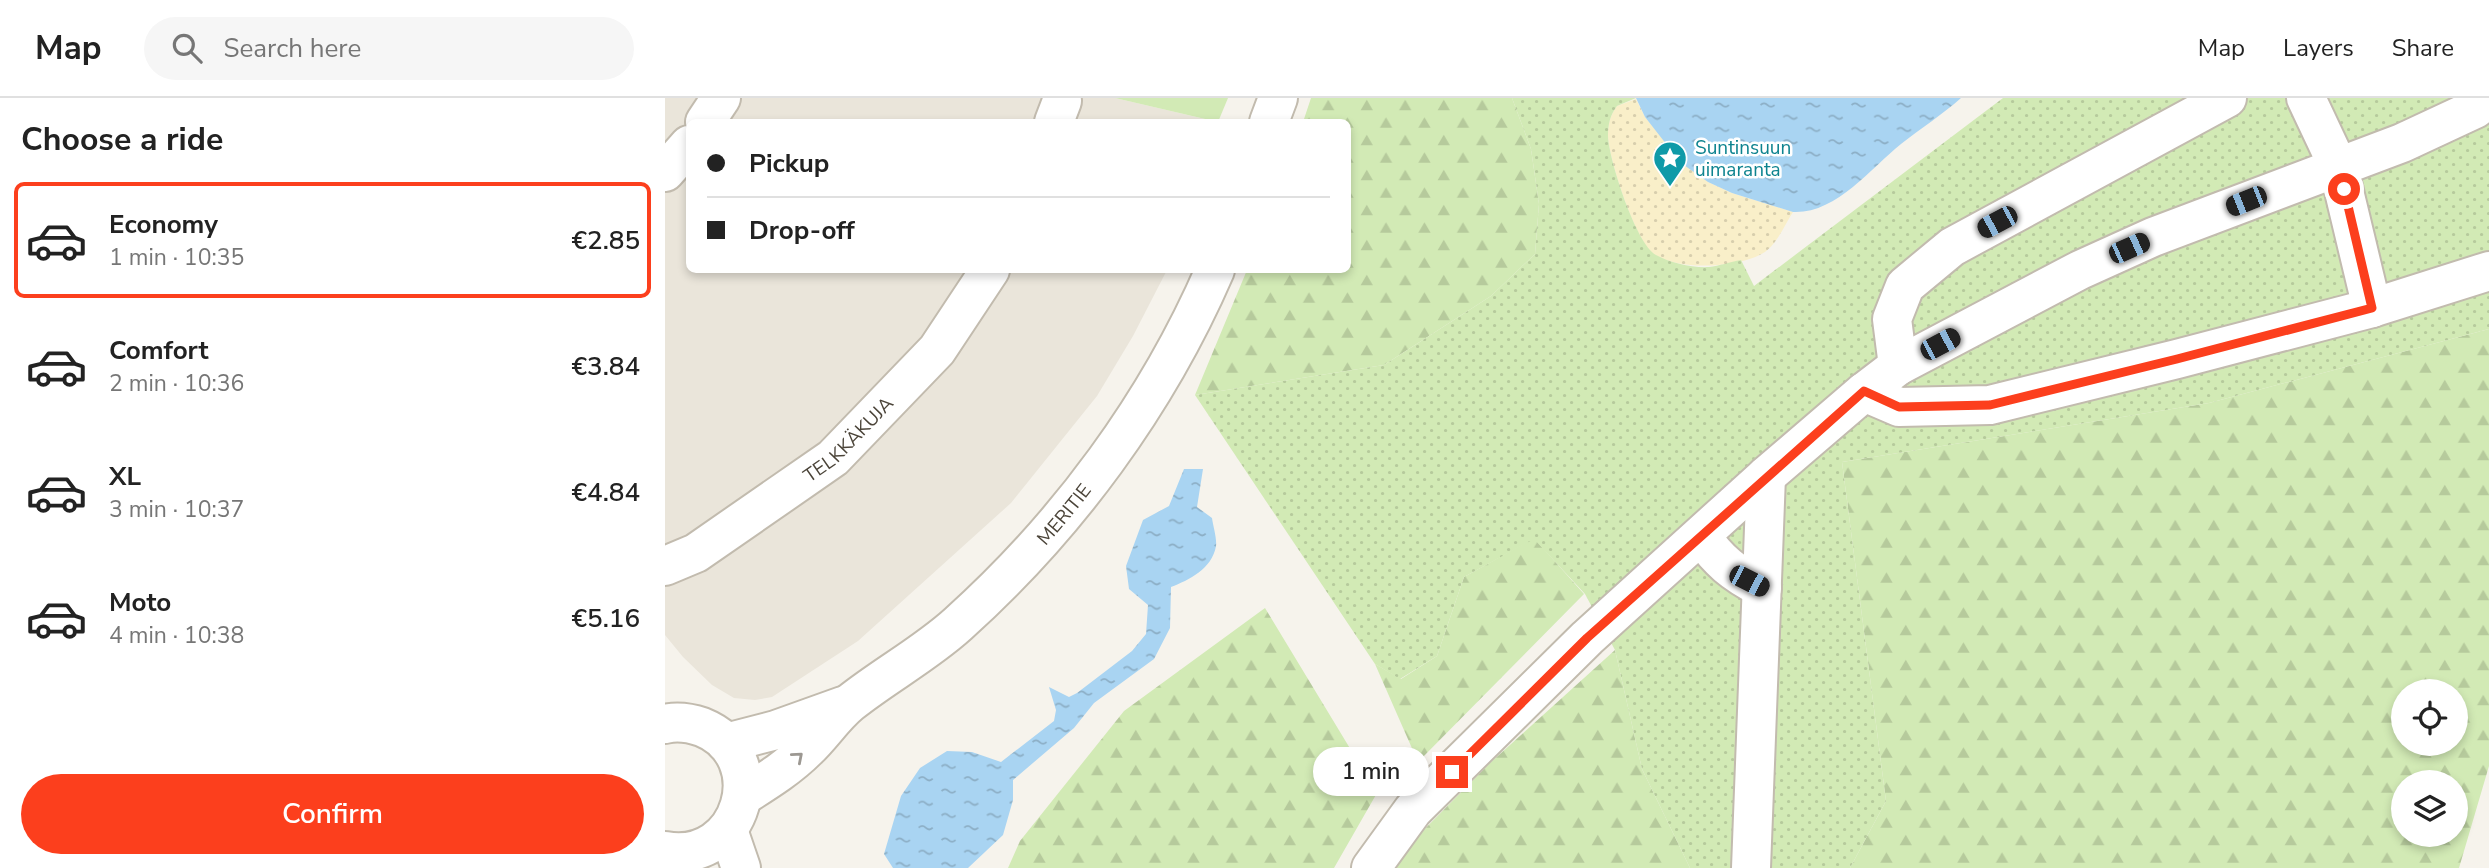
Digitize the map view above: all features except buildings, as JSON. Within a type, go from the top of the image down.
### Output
[{"type":"street","points":[[707,119],[721,98]]},
{"type":"street","points":[[1270,119],[1278,98]]},
{"type":"street","points":[[1898,366],[1892,319],[1905,286],[1952,247],[2227,98]]},
{"type":"street","points":[[2306,98],[2338,166],[2372,308]]},
{"type":"street","points":[[1371,868],[1413,810],[1587,638],[1766,476],[1864,391],[1898,366],[2080,270],[2153,237],[2402,143],[2475,109],[2489,98]]},
{"type":"street","points":[[665,172],[686,148]]},
{"type":"street","points":[[1864,391],[1899,407],[1990,405],[2372,308],[2489,271]]},
{"type":"street","name":"TELKKÄKUJA","points":[[665,566],[696,553],[833,458],[937,350],[988,273]]},
{"type":"street","name":"MERITIE","points":[[665,851],[678,853],[698,850],[715,842],[735,813],[797,758],[848,704],[957,625],[1016,568],[1080,495],[1132,426],[1203,298],[1214,273]]},
{"type":"street","points":[[1751,868],[1766,476]]},
{"type":"street","points":[[1701,536],[1717,558],[1737,575],[1762,588]]},
{"type":"street","name":"MERITIE","points":[[726,743],[776,730],[848,704]]},
{"type":"street","points":[[672,715],[711,731],[726,743],[737,759],[743,777],[735,813],[741,868]]},
{"type":"street","points":[[665,862],[669,868]]},
{"type":"shaded area","points":[[665,98],[701,98],[686,119],[665,154]]},
{"type":"shaded area","points":[[736,98],[1115,98],[1205,119],[720,119]]},
{"type":"shaded area","points":[[686,164],[686,273],[1165,273],[1133,336],[1097,396],[1011,503],[858,641],[772,697],[755,700],[734,698],[712,685],[665,635],[665,189]]},
{"type":"green space","points":[[1115,98],[1228,98],[1219,119],[1205,119]]},
{"type":"green space","points":[[1311,98],[1512,98],[1531,149],[1539,204],[1535,254],[1491,296],[1384,365],[1195,395],[1246,273],[1351,273],[1351,119],[1304,119]]},
{"type":"green space","points":[[1512,98],[1636,98],[1617,106],[1610,120],[1608,136],[1618,181],[1632,219],[1648,248],[1668,260],[1696,267],[1741,260],[1754,286],[2003,98],[2489,98],[2489,329],[2209,403],[1842,462],[1886,801],[1850,868],[1690,868],[1642,769],[1615,650],[1585,594],[1534,539],[1464,577],[1437,656],[1400,679],[1375,664],[1195,395],[1384,365],[1491,296],[1535,254],[1539,204],[1531,149]]},
{"type":"green space","points":[[2489,329],[2489,766],[2468,837],[2468,770],[2391,770],[2391,847],[2465,847],[2459,868],[1850,868],[1886,801],[1842,462],[2209,403]]},
{"type":"green space","points":[[1534,538],[1584,594],[1418,762],[1375,664],[1401,679],[1437,656],[1464,577]]},
{"type":"green space","points":[[1265,608],[1377,793],[1334,868],[1008,868],[1020,841],[1124,711]]},
{"type":"green space","points":[[1615,650],[1642,769],[1690,868],[1391,868],[1397,857],[1490,763]]},
{"type":"sand","name":"Suntinsuun uimaranta","points":[[1636,99],[1645,117],[1663,139],[1708,182],[1732,193],[1793,212],[1777,239],[1765,252],[1741,261],[1710,266],[1666,260],[1655,255],[1648,247],[1625,200],[1608,136],[1610,120],[1617,106]]},
{"type":"water","points":[[1636,98],[1961,98],[1901,144],[1838,198],[1809,211],[1793,212],[1732,193],[1708,182],[1681,163],[1645,117]]},
{"type":"water","points":[[1184,469],[1203,469],[1197,507],[1212,518],[1216,546],[1205,567],[1171,587],[1170,628],[1154,659],[1094,703],[1074,728],[1013,780],[1013,800],[1003,835],[968,868],[893,868],[884,854],[901,796],[920,768],[947,751],[972,752],[1001,762],[1054,721],[1056,710],[1049,687],[1069,697],[1077,693],[1132,651],[1146,634],[1148,605],[1129,589],[1126,566],[1143,520],[1169,506]]},
{"type":"place","name":"Suntinsuun uimaranta","points":[[1670,188]]},
{"type":"route","points":[[1452,772],[1587,638],[1864,391],[1899,407],[1990,405],[2372,308],[2344,189]]}]
